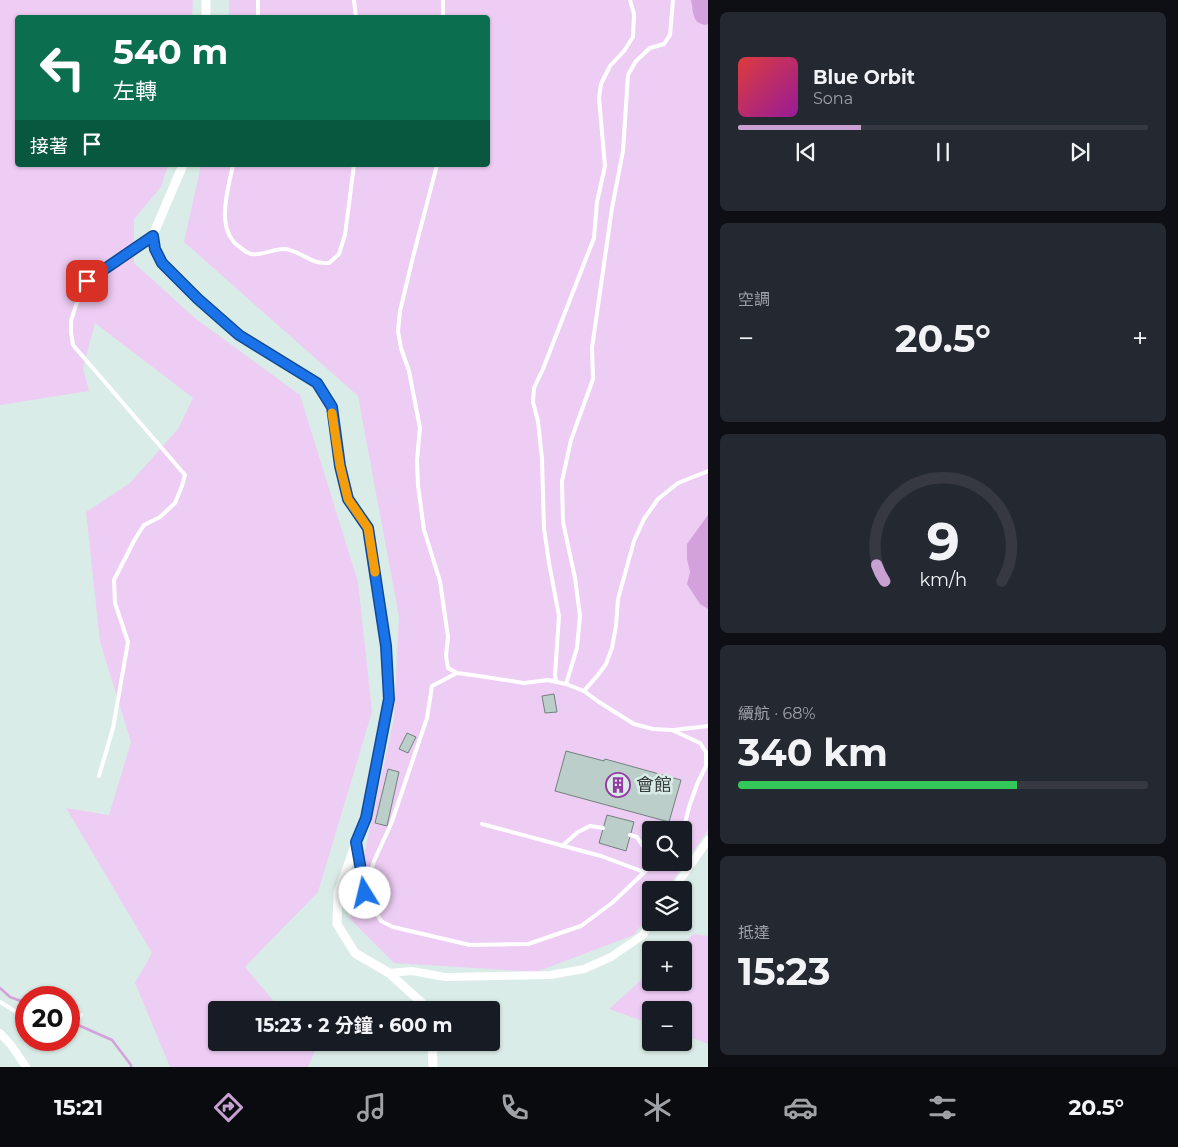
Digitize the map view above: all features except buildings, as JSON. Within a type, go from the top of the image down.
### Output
[{"type":"street","points":[[206,0],[206,15]]},
{"type":"street","points":[[182,167],[153,236],[155,249],[162,263],[198,299],[239,335],[317,383],[332,407],[340,466],[348,499],[368,528],[386,646],[389,699],[366,818],[338,893],[337,924],[355,953],[389,974],[420,1001]]},
{"type":"street","points":[[680,881],[708,840]]},
{"type":"street","points":[[389,974],[412,971],[446,977],[550,975],[584,969],[611,957],[643,935],[645,931]]},
{"type":"street","points":[[0,1033],[26,1067]]},
{"type":"street","points":[[432,1051],[433,1067]]},
{"type":"lane","points":[[258,0],[258,15]]},
{"type":"lane","points":[[354,0],[356,15]]},
{"type":"lane","points":[[443,15],[444,0]]},
{"type":"lane","points":[[556,682],[559,616],[544,528],[542,459],[538,421],[533,402],[534,388],[594,238],[597,202],[605,166],[599,98],[601,84],[610,66],[624,51],[633,37],[634,14],[630,0]]},
{"type":"lane","points":[[566,684],[577,648],[580,616],[575,578],[563,522],[562,481],[571,440],[593,379],[592,348],[612,208],[623,152],[628,75],[636,61],[650,48],[664,44],[670,35],[673,0]]},
{"type":"lane","points":[[233,167],[225,206],[225,222],[230,237],[238,247],[251,254],[284,249],[316,262],[329,264],[339,254],[345,235],[354,167]]},
{"type":"lane","points":[[436,167],[400,312],[398,331],[401,348],[409,371],[420,428],[417,460],[418,485],[424,530],[440,581],[448,638],[446,656],[448,668],[457,674],[524,683],[548,680],[566,684],[584,691],[634,724],[653,729],[672,730],[708,726]]},
{"type":"lane","points":[[99,776],[113,728],[128,642],[115,603],[114,580],[144,525],[160,517],[175,503],[185,475],[73,345],[71,321],[87,281],[153,236]]},
{"type":"lane","points":[[584,691],[606,664],[612,648],[618,599],[634,541],[644,519],[658,499],[678,483],[708,471]]},
{"type":"lane","points":[[365,893],[374,861],[390,824],[427,718],[432,686],[457,674]]},
{"type":"lane","points":[[672,730],[700,743],[706,752],[706,766],[698,782],[685,821]]},
{"type":"lane","points":[[482,824],[601,856],[644,872]]},
{"type":"lane","points":[[562,846],[578,832],[590,826],[603,828]]},
{"type":"lane","points":[[356,842],[365,893],[381,921],[393,927],[470,945],[528,944],[581,926],[612,903],[644,872],[646,851],[637,837],[630,835]]},
{"type":"lane","points":[[0,1002],[15,1011]]},
{"type":"shaded area","points":[[0,0],[193,0],[192,15],[15,15],[15,167],[167,167],[161,187],[134,219],[134,263],[196,319],[300,395],[358,582],[372,712],[318,892],[245,967],[273,1001],[208,1001],[208,1051],[315,1051],[308,1067],[170,1067],[135,983],[152,953],[66,808],[109,815],[131,742],[100,642],[86,512],[130,483],[178,429],[193,398],[95,323],[83,368],[89,391],[0,405]]},
{"type":"shaded area","points":[[229,0],[708,0],[708,830],[692,853],[692,821],[642,821],[642,871],[679,871],[672,881],[642,881],[642,924],[634,935],[536,972],[394,963],[350,919],[394,719],[399,617],[358,396],[184,242],[201,167],[490,167],[490,15],[229,15]]},
{"type":"shaded area","points":[[691,0],[708,0],[708,24],[701,24],[695,19]]},
{"type":"shaded area","points":[[708,515],[708,609],[700,604],[687,584],[690,572],[687,559],[687,544]]},
{"type":"shaded area","points":[[694,934],[708,936],[708,1044],[692,1038],[692,1001],[642,1001],[642,1021],[609,1009],[642,979],[642,991],[692,991],[692,941],[686,941]]},
{"type":"waterway","points":[[0,988],[15,999]]},
{"type":"waterway","points":[[80,1026],[112,1040],[131,1067]]},
{"type":"slow traffic","points":[[332,413],[340,466],[348,499],[368,528],[375,572]]},
{"type":"place","name":"會館","points":[[618,785]]},
{"type":"route","points":[[87,281],[153,236],[155,249],[162,263],[198,299],[239,335],[317,383],[332,407],[340,466],[348,499],[368,528],[386,646],[389,699],[366,818],[356,842],[365,893]]}]
